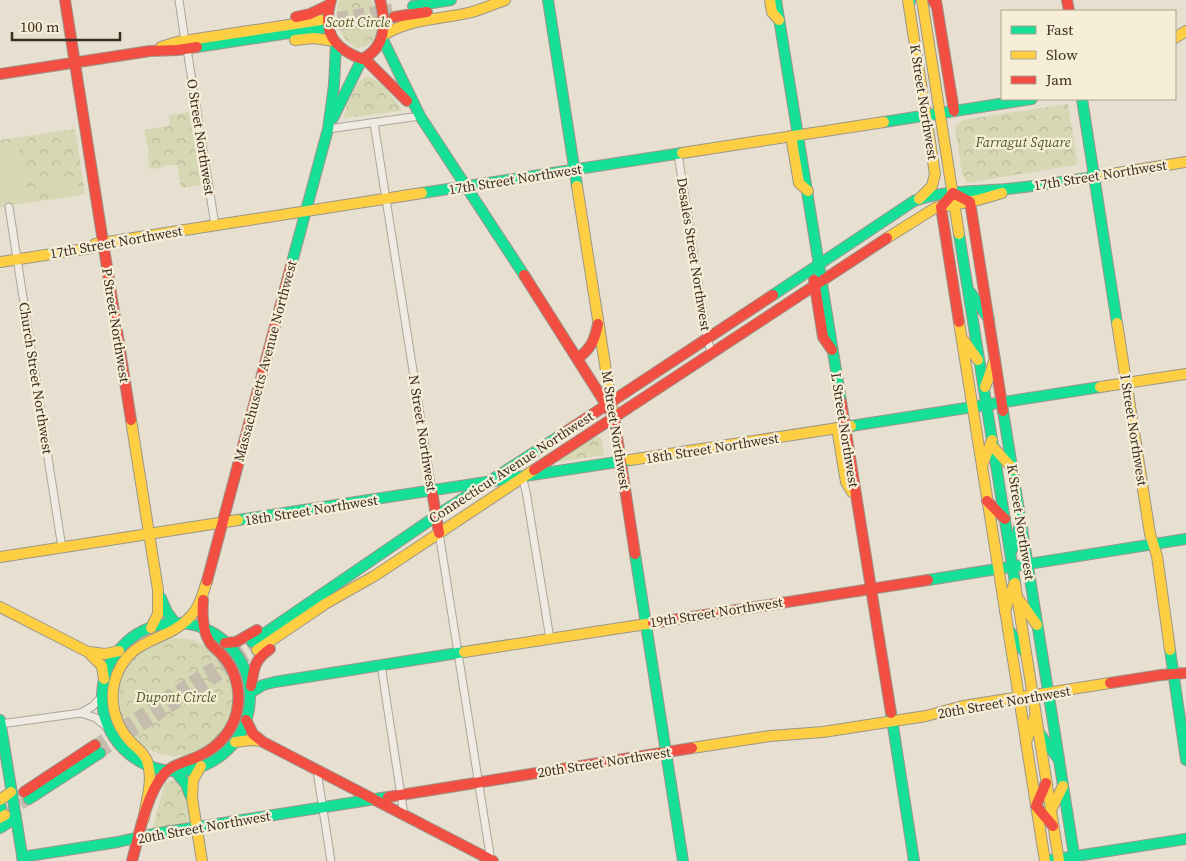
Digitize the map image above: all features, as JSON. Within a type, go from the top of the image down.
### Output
[{"type":"main road","name":"P Street Northwest","points":[[65,0],[158,590],[158,614],[151,628]]},
{"type":"main road","points":[[380,0],[384,26],[382,37],[420,116]]},
{"type":"main road","points":[[451,0],[393,13],[504,0]]},
{"type":"main road","points":[[382,37],[390,30],[404,24],[472,12],[504,0]]},
{"type":"main road","name":"M Street Northwest","points":[[548,0],[564,102],[571,171],[598,324],[609,403],[614,417],[683,861]]},
{"type":"main road","points":[[770,0],[772,12],[779,20]]},
{"type":"main road","name":"L Street Northwest","points":[[776,0],[795,136],[808,191],[818,282],[832,350],[841,428],[856,497],[914,861]]},
{"type":"main road","name":"K Street Northwest","points":[[922,0],[1059,860]]},
{"type":"main road","points":[[186,45],[212,30],[307,15],[330,2]]},
{"type":"main road","name":"Massachusetts Avenue Northwest","points":[[206,630],[202,611],[203,594],[328,129],[334,84],[335,43],[329,12],[330,2]]},
{"type":"main road","name":"K Street Northwest","points":[[909,2],[935,174],[933,183],[920,199]]},
{"type":"main road","name":"K Street Northwest","points":[[935,2],[954,111]]},
{"type":"main road","points":[[0,74],[321,24]]},
{"type":"main road","name":"Massachusetts Avenue Northwest","points":[[328,129],[364,59],[372,54],[382,37]]},
{"type":"main road","points":[[186,45],[216,52],[310,38],[335,43],[346,52],[364,59],[402,94],[420,116],[609,403]]},
{"type":"main road","name":"17th Street Northwest","points":[[0,262],[91,248],[95,244],[215,225],[1026,100]]},
{"type":"main road","name":"I Street Northwest","points":[[1082,100],[1150,534],[1160,575],[1174,674],[1174,687],[1186,760]]},
{"type":"main road","name":"17th Street Northwest","points":[[955,204],[970,202],[1014,189],[1186,162]]},
{"type":"main road","name":"17th Street Northwest","points":[[953,193],[974,190],[1014,189]]},
{"type":"main road","points":[[970,202],[953,193],[941,207],[1046,861],[1074,859],[1186,839]]},
{"type":"main road","name":"Connecticut Avenue Northwest","points":[[953,193],[920,199],[816,266],[377,555],[255,646],[376,575],[929,210],[955,204]]},
{"type":"main road","name":"K Street Northwest","points":[[970,202],[1074,859]]},
{"type":"main road","points":[[968,290],[989,319]]},
{"type":"main road","points":[[578,358],[592,345],[598,324]]},
{"type":"main road","points":[[962,338],[980,362]]},
{"type":"main road","points":[[984,390],[995,359]]},
{"type":"main road","name":"18th Street Northwest","points":[[0,557],[1186,374]]},
{"type":"main road","points":[[982,466],[993,444],[1013,470]]},
{"type":"main road","name":"N Street Northwest","points":[[432,491],[439,533]]},
{"type":"main road","points":[[987,501],[1005,519]]},
{"type":"main road","points":[[1011,555],[1021,521]]},
{"type":"main road","name":"19th Street Northwest","points":[[250,691],[269,683],[1186,539]]},
{"type":"main road","points":[[225,643],[236,642],[245,638],[349,569],[377,555]]},
{"type":"main road","points":[[0,607],[88,652],[102,666],[104,679],[103,711],[108,728],[124,750],[148,766],[172,771],[190,770],[218,758],[235,742],[246,720],[258,657],[354,594],[376,575]]},
{"type":"main road","points":[[1005,611],[1015,581]]},
{"type":"main road","name":"P Street Northwest","points":[[158,590],[167,612],[179,624]]},
{"type":"main road","name":"Massachusetts Avenue Northwest","points":[[179,624],[192,614],[203,594]]},
{"type":"main road","points":[[1017,597],[1037,625]]},
{"type":"main road","points":[[104,679],[119,651],[134,637],[151,628],[179,624],[206,630],[225,643],[240,662],[250,691]]},
{"type":"main road","points":[[144,818],[150,776],[148,766],[144,756],[129,740],[119,725],[113,707],[113,685],[122,664],[136,648],[148,640],[168,633],[179,624]]},
{"type":"main road","points":[[1008,629],[1026,655]]},
{"type":"main road","points":[[132,861],[144,818],[157,785],[172,771],[213,748],[230,730],[236,714],[238,692],[235,676],[228,663],[212,645],[206,630]]},
{"type":"main road","points":[[88,652],[105,654],[119,651]]},
{"type":"main road","name":"20th Street Northwest","points":[[22,859],[401,794],[770,736],[823,732],[926,716],[963,706],[1186,673]]},
{"type":"main road","points":[[1026,742],[1036,714]]},
{"type":"main road","points":[[246,720],[253,734],[263,742],[492,861]]},
{"type":"main road","points":[[0,723],[22,859]]},
{"type":"main road","points":[[1038,732],[1059,760]]},
{"type":"main road","points":[[235,742],[251,740],[263,742]]},
{"type":"main road","points":[[26,796],[98,749]]},
{"type":"main road","points":[[201,766],[192,782],[193,805],[202,861]]},
{"type":"main road","points":[[172,771],[186,784],[193,805]]},
{"type":"main road","points":[[1036,806],[1046,783]]},
{"type":"main road","points":[[1051,810],[1063,786]]},
{"type":"main road","points":[[1,810],[11,792]]},
{"type":"main road","points":[[1036,806],[1053,826]]},
{"type":"main road","points":[[0,828],[16,818]]},
{"type":"street","name":"O Street Northwest","points":[[179,0],[215,225]]},
{"type":"street","points":[[328,129],[420,116]]},
{"type":"street","name":"N Street Northwest","points":[[374,123],[432,491]]},
{"type":"street","name":"Desales Street Northwest","points":[[678,154],[711,353]]},
{"type":"street","name":"Church Street Northwest","points":[[9,208],[62,548]]},
{"type":"street","points":[[522,477],[526,491],[550,639]]},
{"type":"street","name":"N Street Northwest","points":[[439,533],[492,861]]},
{"type":"street","points":[[381,665],[404,815]]},
{"type":"street","points":[[0,723],[81,712],[93,706],[102,696]]},
{"type":"street","points":[[81,712],[96,718],[108,728]]},
{"type":"street","points":[[317,770],[331,861]]},
{"type":"green space","name":"Scott Circle","points":[[339,0],[371,0],[376,16],[376,31],[374,38],[364,47],[356,48],[342,34],[337,14]]},
{"type":"green space","points":[[367,76],[377,81],[386,89],[401,108],[401,111],[344,118],[355,88]]},
{"type":"green space","name":"Farragut Square","points":[[1068,104],[1077,159],[1076,165],[967,183],[962,174],[955,128],[962,120]]},
{"type":"green space","points":[[189,112],[201,185],[181,188],[177,165],[166,165],[161,168],[150,169],[144,130],[168,126],[170,123],[169,115]]},
{"type":"green space","points":[[75,129],[85,194],[0,207],[0,140]]},
{"type":"green space","points":[[16,143],[19,147],[27,196],[26,198],[0,202],[0,146]]},
{"type":"green space","points":[[77,177],[80,195],[49,200],[46,182]]},
{"type":"green space","points":[[595,437],[601,437],[603,455],[559,462],[559,460]]},
{"type":"green space","name":"Dupont Circle","points":[[176,638],[199,642],[218,655],[231,674],[235,697],[231,720],[218,739],[199,752],[176,756],[153,752],[134,739],[121,720],[117,697],[121,674],[134,655],[153,642]]},
{"type":"green space","points":[[177,780],[184,784],[190,820],[188,824],[160,828],[153,827],[166,782]]},
{"type":"tunnel","points":[[321,20],[392,9]]},
{"type":"tunnel","points":[[322,28],[392,17]]},
{"type":"tunnel","points":[[95,745],[252,642]]},
{"type":"tunnel","points":[[100,753],[257,650]]},
{"type":"tunnel","points":[[7,814],[29,799]]},
{"type":"traffic: fast","points":[[413,6],[451,0]]},
{"type":"traffic: fast","points":[[548,0],[577,186]]},
{"type":"traffic: fast","points":[[776,0],[841,401]]},
{"type":"traffic: fast","points":[[909,5],[910,0]]},
{"type":"traffic: fast","points":[[197,47],[322,28]]},
{"type":"traffic: fast","points":[[382,38],[420,116],[524,275]]},
{"type":"traffic: fast","points":[[291,266],[328,129],[334,85],[336,44]]},
{"type":"traffic: fast","points":[[333,118],[362,59]]},
{"type":"traffic: fast","points":[[884,122],[1026,100]]},
{"type":"traffic: fast","points":[[1082,100],[1117,323]]},
{"type":"traffic: fast","points":[[422,193],[682,153]]},
{"type":"traffic: fast","points":[[773,295],[914,201],[925,197],[948,193],[1043,185],[1105,175]]},
{"type":"traffic: fast","points":[[959,234],[1015,583]]},
{"type":"traffic: fast","points":[[970,292],[989,319]]},
{"type":"traffic: fast","points":[[851,426],[1100,387]]},
{"type":"traffic: fast","points":[[1003,411],[1059,759]]},
{"type":"traffic: fast","points":[[252,642],[442,512],[564,433]]},
{"type":"traffic: fast","points":[[238,520],[630,460]]},
{"type":"traffic: fast","points":[[1012,550],[1021,521]]},
{"type":"traffic: fast","points":[[928,580],[1186,539]]},
{"type":"traffic: fast","points":[[635,554],[683,861]]},
{"type":"traffic: fast","points":[[161,598],[167,612],[175,623]]},
{"type":"traffic: fast","points":[[176,623],[204,629],[228,645],[244,669],[250,697],[244,725],[228,749],[204,765],[176,771],[148,765],[124,749],[108,725],[102,697],[108,669],[124,645],[148,629],[176,623]]},
{"type":"traffic: fast","points":[[1008,629],[1024,651]]},
{"type":"traffic: fast","points":[[1170,650],[1186,760]]},
{"type":"traffic: fast","points":[[250,693],[263,685],[275,682],[464,652]]},
{"type":"traffic: fast","points":[[891,713],[914,861]]},
{"type":"traffic: fast","points":[[0,720],[23,861]]},
{"type":"traffic: fast","points":[[1040,734],[1059,760]]},
{"type":"traffic: fast","points":[[29,799],[100,753]]},
{"type":"traffic: fast","points":[[1059,760],[1075,861]]},
{"type":"traffic: fast","points":[[175,771],[186,784],[190,795]]},
{"type":"traffic: fast","points":[[22,857],[118,842],[153,834],[388,797]]},
{"type":"traffic: fast","points":[[0,828],[16,818]]},
{"type":"traffic: fast","points":[[1051,860],[1186,839]]},
{"type":"traffic: slow","points":[[382,36],[403,26],[472,12],[505,0]]},
{"type":"traffic: slow","points":[[770,0],[772,12],[779,20]]},
{"type":"traffic: slow","points":[[908,0],[935,174],[932,186],[919,199]]},
{"type":"traffic: slow","points":[[922,0],[959,234]]},
{"type":"traffic: slow","points":[[161,47],[177,42],[321,20]]},
{"type":"traffic: slow","points":[[1176,37],[1186,31]]},
{"type":"traffic: slow","points":[[295,40],[314,38],[334,41]]},
{"type":"traffic: slow","points":[[682,153],[884,122]]},
{"type":"traffic: slow","points":[[791,136],[799,183],[808,191]]},
{"type":"traffic: slow","points":[[1105,175],[1186,162]]},
{"type":"traffic: slow","points":[[577,186],[612,409]]},
{"type":"traffic: slow","points":[[0,262],[91,248],[95,244],[422,193]]},
{"type":"traffic: slow","points":[[887,238],[935,208],[978,200],[1002,193]]},
{"type":"traffic: slow","points":[[959,322],[1026,741]]},
{"type":"traffic: slow","points":[[1117,323],[1150,534],[1157,556],[1170,650]]},
{"type":"traffic: slow","points":[[962,338],[978,360]]},
{"type":"traffic: slow","points":[[985,387],[995,359]]},
{"type":"traffic: slow","points":[[1100,387],[1186,374]]},
{"type":"traffic: slow","points":[[131,420],[158,590],[158,614],[151,628]]},
{"type":"traffic: slow","points":[[630,460],[851,426]]},
{"type":"traffic: slow","points":[[837,428],[846,482],[852,492]]},
{"type":"traffic: slow","points":[[982,466],[992,440]]},
{"type":"traffic: slow","points":[[993,447],[1013,469]]},
{"type":"traffic: slow","points":[[257,650],[325,604],[376,575],[534,470]]},
{"type":"traffic: slow","points":[[0,557],[238,520]]},
{"type":"traffic: slow","points":[[144,818],[150,782],[149,768],[144,755],[120,728],[113,704],[115,680],[121,665],[129,655],[139,647],[181,625],[191,616],[199,604],[207,581]]},
{"type":"traffic: slow","points":[[1015,583],[1059,861]]},
{"type":"traffic: slow","points":[[1005,611],[1014,584]]},
{"type":"traffic: slow","points":[[1020,601],[1037,625]]},
{"type":"traffic: slow","points":[[0,607],[88,652],[102,666],[104,679]]},
{"type":"traffic: slow","points":[[464,652],[653,623]]},
{"type":"traffic: slow","points":[[89,652],[105,654],[119,651]]},
{"type":"traffic: slow","points":[[692,748],[770,736],[823,732],[926,716],[963,706],[1110,683]]},
{"type":"traffic: slow","points":[[1026,742],[1035,716]]},
{"type":"traffic: slow","points":[[235,742],[261,741]]},
{"type":"traffic: slow","points":[[1026,742],[1045,861]]},
{"type":"traffic: slow","points":[[201,766],[193,780],[192,798],[202,861]]},
{"type":"traffic: slow","points":[[1051,810],[1063,786]]},
{"type":"traffic: slow","points":[[0,800],[11,792]]},
{"type":"traffic: slow","points":[[0,818],[5,815]]},
{"type":"traffic: jam","points":[[65,0],[131,420]]},
{"type":"traffic: jam","points":[[331,0],[328,21],[332,37],[344,50],[362,59],[370,54],[380,42],[383,26],[380,0]]},
{"type":"traffic: jam","points":[[933,0],[937,7]]},
{"type":"traffic: jam","points":[[1067,0],[1069,10]]},
{"type":"traffic: jam","points":[[936,1],[954,111]]},
{"type":"traffic: jam","points":[[296,17],[310,14],[329,5]]},
{"type":"traffic: jam","points":[[394,17],[427,12]]},
{"type":"traffic: jam","points":[[0,74],[150,51],[197,47]]},
{"type":"traffic: jam","points":[[365,59],[407,101]]},
{"type":"traffic: jam","points":[[959,322],[941,207],[953,193],[970,202],[1003,411]]},
{"type":"traffic: jam","points":[[534,470],[887,238]]},
{"type":"traffic: jam","points":[[207,581],[291,266]]},
{"type":"traffic: jam","points":[[524,275],[614,417],[635,554]]},
{"type":"traffic: jam","points":[[814,280],[823,337],[832,350]]},
{"type":"traffic: jam","points":[[564,433],[773,295]]},
{"type":"traffic: jam","points":[[578,358],[592,343],[598,324]]},
{"type":"traffic: jam","points":[[841,401],[891,713]]},
{"type":"traffic: jam","points":[[432,491],[439,533]]},
{"type":"traffic: jam","points":[[987,501],[1005,519]]},
{"type":"traffic: jam","points":[[653,623],[928,580]]},
{"type":"traffic: jam","points":[[132,861],[148,805],[163,775],[175,766],[207,752],[220,742],[234,721],[237,712],[238,691],[235,678],[230,666],[212,645],[207,636],[203,621],[203,600]]},
{"type":"traffic: jam","points":[[225,643],[236,642],[257,630]]},
{"type":"traffic: jam","points":[[251,686],[258,661],[270,649]]},
{"type":"traffic: jam","points":[[1110,683],[1186,673]]},
{"type":"traffic: jam","points":[[246,720],[253,734],[263,742],[493,861]]},
{"type":"traffic: jam","points":[[24,792],[95,745]]},
{"type":"traffic: jam","points":[[388,797],[692,748]]},
{"type":"traffic: jam","points":[[1046,783],[1036,806],[1053,826]]}]
